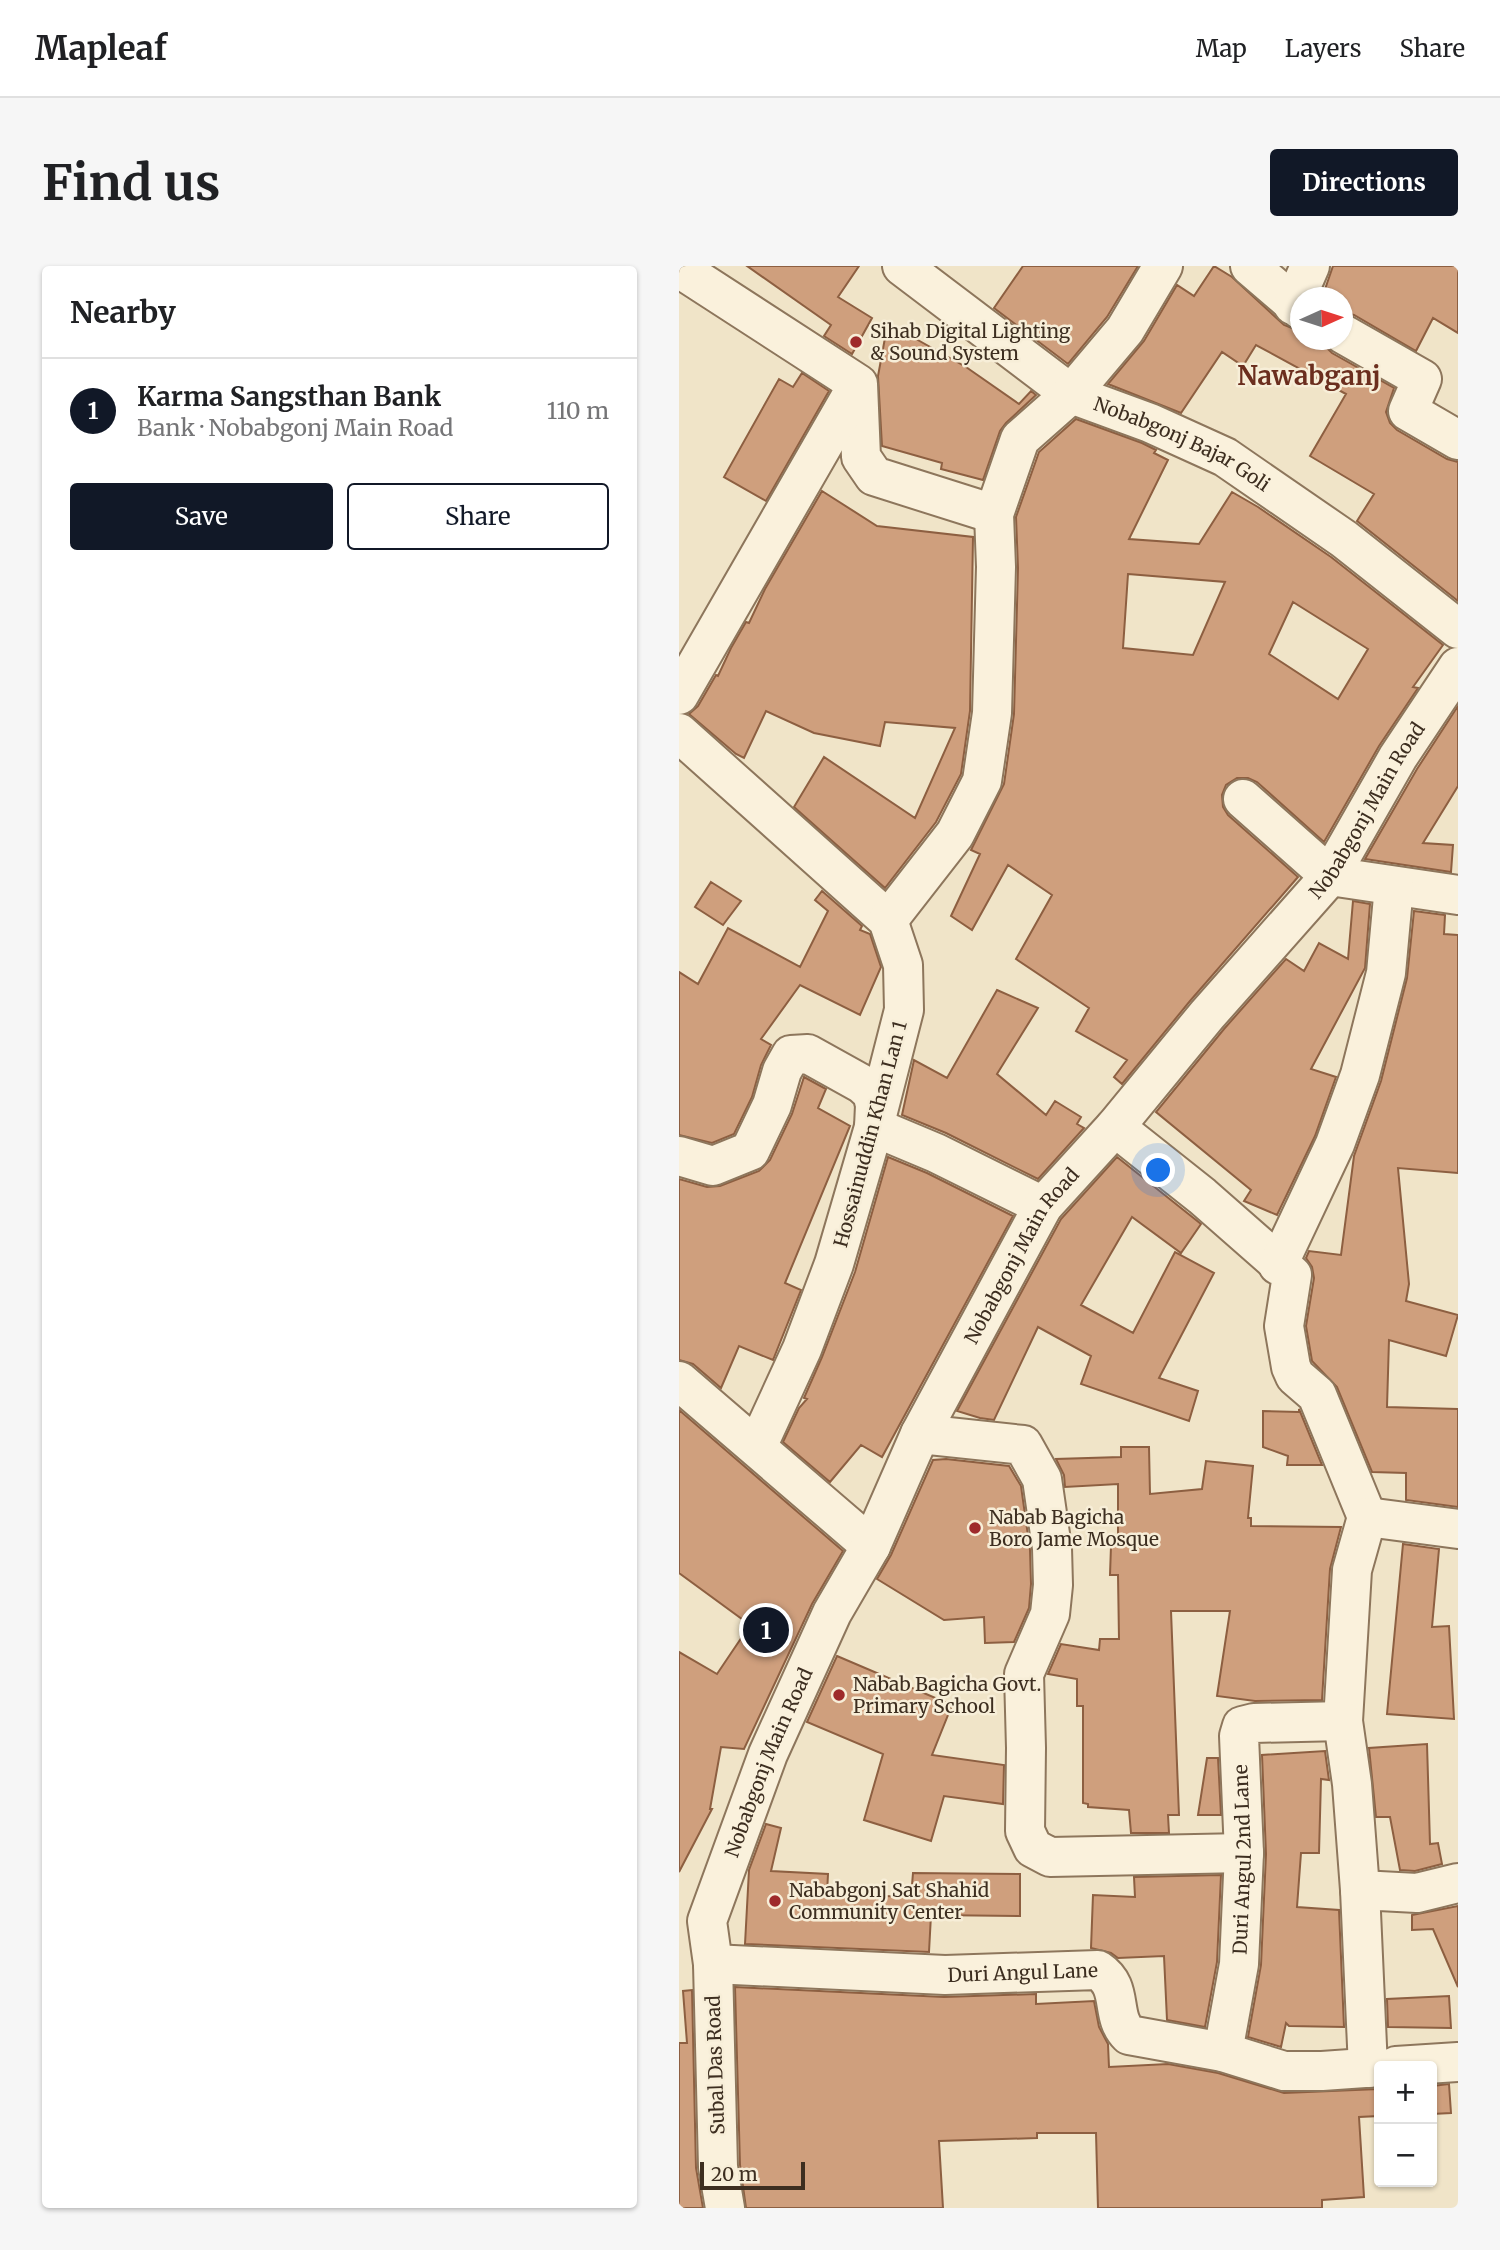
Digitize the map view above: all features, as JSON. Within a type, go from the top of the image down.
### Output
[{"type":"street","name":"Nobabgonj Bajar Goli","points":[[902,266],[1071,394],[1150,423],[1225,457],[1344,539],[1458,629]]},
{"type":"street","points":[[888,920],[954,834],[982,781],[992,713],[996,567],[994,514],[1020,439],[1071,394],[1125,330],[1163,266]]},
{"type":"street","points":[[1250,266],[1290,302]]},
{"type":"street","points":[[1304,287],[1310,266]]},
{"type":"street","points":[[679,268],[858,384]]},
{"type":"street","points":[[1353,340],[1422,379],[1408,411],[1458,440]]},
{"type":"street","points":[[858,384],[861,457],[874,475],[994,514]]},
{"type":"street","points":[[679,695],[858,384]]},
{"type":"street","name":"Nobabgonj Main Road","points":[[693,1917],[832,1613],[871,1546],[921,1434],[1043,1206],[1115,1127],[1207,1015],[1331,876],[1398,757],[1458,667]]},
{"type":"street","name":"Hossainuddin Khan Lan 1","points":[[679,733],[888,920],[904,965],[904,1010],[874,1127],[834,1264],[802,1349],[757,1447]]},
{"type":"street","points":[[1243,799],[1331,876],[1458,895]]},
{"type":"street","points":[[1278,1265],[1335,1144],[1360,1075],[1386,973],[1394,886]]},
{"type":"street","points":[[679,1156],[713,1166],[750,1151],[772,1105],[782,1071],[791,1055],[808,1054],[862,1084],[872,1093],[875,1105],[874,1127],[936,1153],[1043,1206]]},
{"type":"street","points":[[1115,1127],[1202,1196],[1292,1275],[1284,1326],[1291,1367],[1302,1384],[1317,1395],[1367,1517],[1352,1570],[1343,1721],[1380,2061]]},
{"type":"street","points":[[679,1381],[871,1546]]},
{"type":"street","points":[[921,1434],[1023,1444],[1042,1479],[1052,1548],[1053,1585],[1050,1614],[1024,1674],[1025,1831],[1033,1848],[1050,1857],[1244,1853]]},
{"type":"street","points":[[1367,1517],[1458,1530]]},
{"type":"street","name":"Duri Angul 2nd Lane","points":[[1223,2052],[1239,1964],[1244,1853],[1239,1736],[1242,1726],[1254,1723],[1343,1721]]},
{"type":"street","points":[[1360,1890],[1417,1893],[1458,1883]]},
{"type":"street","name":"Subal Das Road","points":[[693,1917],[713,1964],[719,2167],[725,2208]]},
{"type":"street","name":"Duri Angul Lane","points":[[713,1964],[945,1975],[1098,1970],[1108,1976],[1113,1987],[1121,2027],[1129,2035],[1223,2052],[1284,2071],[1374,2067]]},
{"type":"street","name":"Duri Angul Lane","points":[[1437,2063],[1458,2062]]},
{"type":"building","points":[[747,266],[859,266],[838,297],[872,318],[852,354],[824,336],[831,325]]},
{"type":"building","points":[[1023,266],[1138,266],[1107,317],[1068,364],[994,308]]},
{"type":"building","points":[[1214,266],[1232,277],[1284,325],[1290,327],[1290,350],[1329,350],[1394,388],[1386,412],[1390,423],[1397,430],[1447,459],[1458,462],[1458,601],[1357,521],[1374,494],[1310,456],[1346,394],[1256,345],[1243,366],[1222,352],[1181,413],[1108,384],[1144,341],[1177,285],[1194,296]]},
{"type":"building","points":[[1333,266],[1458,266],[1458,333],[1433,318],[1416,351],[1353,315],[1353,287],[1326,287]]},
{"type":"building","points":[[887,327],[904,338],[907,334],[966,367],[1019,404],[1031,391],[1036,395],[1000,431],[983,480],[941,469],[942,463],[882,446],[878,376]]},
{"type":"building","points":[[802,373],[829,391],[766,501],[724,477],[779,379],[793,387]]},
{"type":"building","points":[[1076,419],[1142,443],[1168,460],[1129,539],[1199,544],[1232,492],[1331,557],[1443,645],[1413,687],[1418,688],[1379,746],[1324,842],[1257,782],[1248,778],[1237,778],[1226,785],[1222,795],[1223,807],[1228,815],[1298,877],[1122,1084],[1114,1077],[1127,1060],[1076,1031],[1089,1008],[1016,959],[1052,895],[1008,865],[972,930],[951,916],[980,854],[971,850],[1004,784],[1014,714],[1018,568],[1016,517],[1039,452]],"holes":[[[1128,574],[1225,582],[1193,655],[1123,648]],[[1293,602],[1368,649],[1338,699],[1269,654]]]},
{"type":"building","points":[[822,491],[877,526],[973,537],[970,711],[961,774],[936,822],[885,888],[794,807],[824,757],[915,818],[955,728],[885,722],[880,746],[814,733],[766,711],[744,758],[689,714],[698,706],[716,675],[718,676],[731,648],[746,622],[749,623],[765,589]]},
{"type":"building","points":[[1458,706],[1458,786],[1423,843],[1453,845],[1451,872],[1365,859],[1417,769]]},
{"type":"building","points":[[711,882],[741,901],[723,925],[695,907]]},
{"type":"building","points":[[822,891],[862,926],[860,930],[870,934],[881,967],[860,1015],[800,985],[761,1039],[771,1045],[761,1065],[752,1097],[734,1134],[712,1143],[679,1135],[679,972],[698,984],[728,928],[800,967],[828,911],[815,900]]},
{"type":"building","points":[[1353,901],[1370,904],[1365,968],[1311,1069],[1336,1077],[1315,1136],[1277,1215],[1244,1201],[1251,1190],[1156,1112],[1286,959],[1304,971],[1319,943],[1348,959]]},
{"type":"building","points":[[1414,911],[1445,915],[1444,934],[1458,935],[1458,1173],[1398,1168],[1409,1284],[1406,1301],[1458,1315],[1446,1356],[1389,1340],[1387,1407],[1458,1409],[1458,1507],[1406,1500],[1406,1473],[1372,1472],[1337,1387],[1312,1361],[1306,1326],[1314,1278],[1312,1267],[1306,1258],[1309,1251],[1341,1255],[1354,1156],[1381,1081],[1407,978]]},
{"type":"building","points":[[997,990],[1038,1008],[997,1074],[1046,1115],[1055,1101],[1081,1117],[1077,1124],[1084,1128],[1038,1179],[946,1133],[902,1115],[914,1060],[947,1078]]},
{"type":"building","points":[[804,1077],[826,1089],[818,1108],[850,1126],[785,1283],[801,1290],[773,1360],[739,1346],[721,1388],[693,1364],[679,1360],[679,1179],[707,1187],[720,1186],[759,1171],[770,1160],[792,1114]]},
{"type":"building","points":[[888,1157],[927,1173],[1013,1216],[882,1457],[861,1445],[830,1482],[783,1442],[799,1408],[807,1399],[804,1398],[855,1272]]},
{"type":"building","points":[[1117,1157],[1201,1224],[1181,1253],[1132,1217],[1081,1305],[1133,1333],[1175,1252],[1214,1273],[1159,1378],[1198,1391],[1189,1421],[1081,1384],[1091,1356],[1038,1327],[994,1420],[957,1411],[1061,1219]]},
{"type":"building","points":[[1299,1409],[1322,1465],[1287,1465],[1288,1456],[1263,1447],[1263,1411],[1299,1412]]},
{"type":"building","points":[[679,1410],[843,1551],[812,1604],[744,1749],[721,1747],[712,1809],[679,1872],[679,1652],[717,1674],[750,1625],[679,1573]]},
{"type":"building","points":[[1121,1447],[1149,1447],[1150,1494],[1202,1489],[1206,1461],[1253,1466],[1248,1518],[1251,1518],[1251,1526],[1341,1527],[1330,1569],[1322,1700],[1255,1701],[1217,1696],[1230,1611],[1171,1611],[1179,1815],[1168,1815],[1169,1833],[1131,1833],[1129,1810],[1088,1807],[1088,1804],[1083,1803],[1083,1706],[1077,1706],[1077,1679],[1048,1674],[1061,1644],[1099,1650],[1100,1639],[1119,1639],[1118,1575],[1110,1575],[1111,1546],[1118,1546],[1118,1484],[1065,1487],[1064,1475],[1056,1459],[1121,1457]]},
{"type":"building","points":[[933,1460],[1009,1466],[1021,1486],[1030,1550],[1031,1584],[1029,1608],[1014,1642],[985,1643],[984,1617],[944,1620],[877,1579],[891,1555]]},
{"type":"building","points":[[1403,1544],[1439,1549],[1432,1627],[1449,1626],[1454,1719],[1387,1714]]},
{"type":"building","points":[[837,1656],[952,1705],[932,1755],[1004,1765],[1003,1804],[944,1796],[931,1841],[864,1820],[883,1754],[807,1722]]},
{"type":"building","points":[[1427,1744],[1430,1844],[1438,1843],[1442,1864],[1415,1871],[1400,1870],[1390,1817],[1376,1817],[1369,1748]]},
{"type":"building","points":[[1325,1751],[1329,1780],[1321,1779],[1319,1853],[1301,1853],[1297,1907],[1339,1910],[1344,2027],[1289,2026],[1286,2023],[1281,2047],[1248,2037],[1261,1965],[1266,1854],[1262,1755]]},
{"type":"building","points":[[1207,1758],[1218,1758],[1221,1815],[1198,1815]]},
{"type":"building","points":[[766,1824],[781,1828],[771,1871],[828,1874],[827,1894],[911,1897],[913,1873],[1020,1874],[1020,1916],[931,1915],[929,1952],[745,1944],[749,1870]]},
{"type":"building","points":[[1221,1875],[1217,1962],[1205,2027],[1167,2020],[1164,1956],[1118,1958],[1111,1953],[1091,1948],[1093,1895],[1135,1897],[1134,1877]]},
{"type":"building","points":[[1458,1906],[1458,1987],[1433,1929],[1412,1930],[1412,1915]]},
{"type":"building","points":[[735,1987],[944,1997],[1036,1994],[1036,2004],[1094,2001],[1099,2027],[1108,2044],[1109,2067],[1168,2064],[1218,2073],[1284,2093],[1374,2089],[1374,2116],[1359,2117],[1364,2197],[1322,2200],[1322,2208],[1098,2208],[1096,2133],[1037,2133],[1037,2138],[939,2141],[943,2208],[746,2208],[740,2165]]},
{"type":"building","points":[[692,1990],[696,2168],[703,2208],[679,2208],[679,2043],[687,2043],[683,1991]]},
{"type":"building","points":[[1449,1996],[1451,2028],[1388,2027],[1387,1999]]},
{"type":"building","points":[[1449,2084],[1451,2113],[1437,2114],[1437,2085]]},
{"type":"place","name":"Sihab Digital Lighting & Sound System","points":[[856,342]]},
{"type":"place","name":"Nabab Bagicha Boro Jame Mosque","points":[[975,1528]]},
{"type":"place","name":"Karma Sangsthan Bank","points":[[766,1630]]},
{"type":"place","name":"Nabab Bagicha Govt. Primary School","points":[[839,1695]]},
{"type":"place","name":"Nababgonj Sat Shahid Community Center","points":[[775,1901]]},
{"type":"district","name":"Nawabganj","points":[[1309,375]]}]
